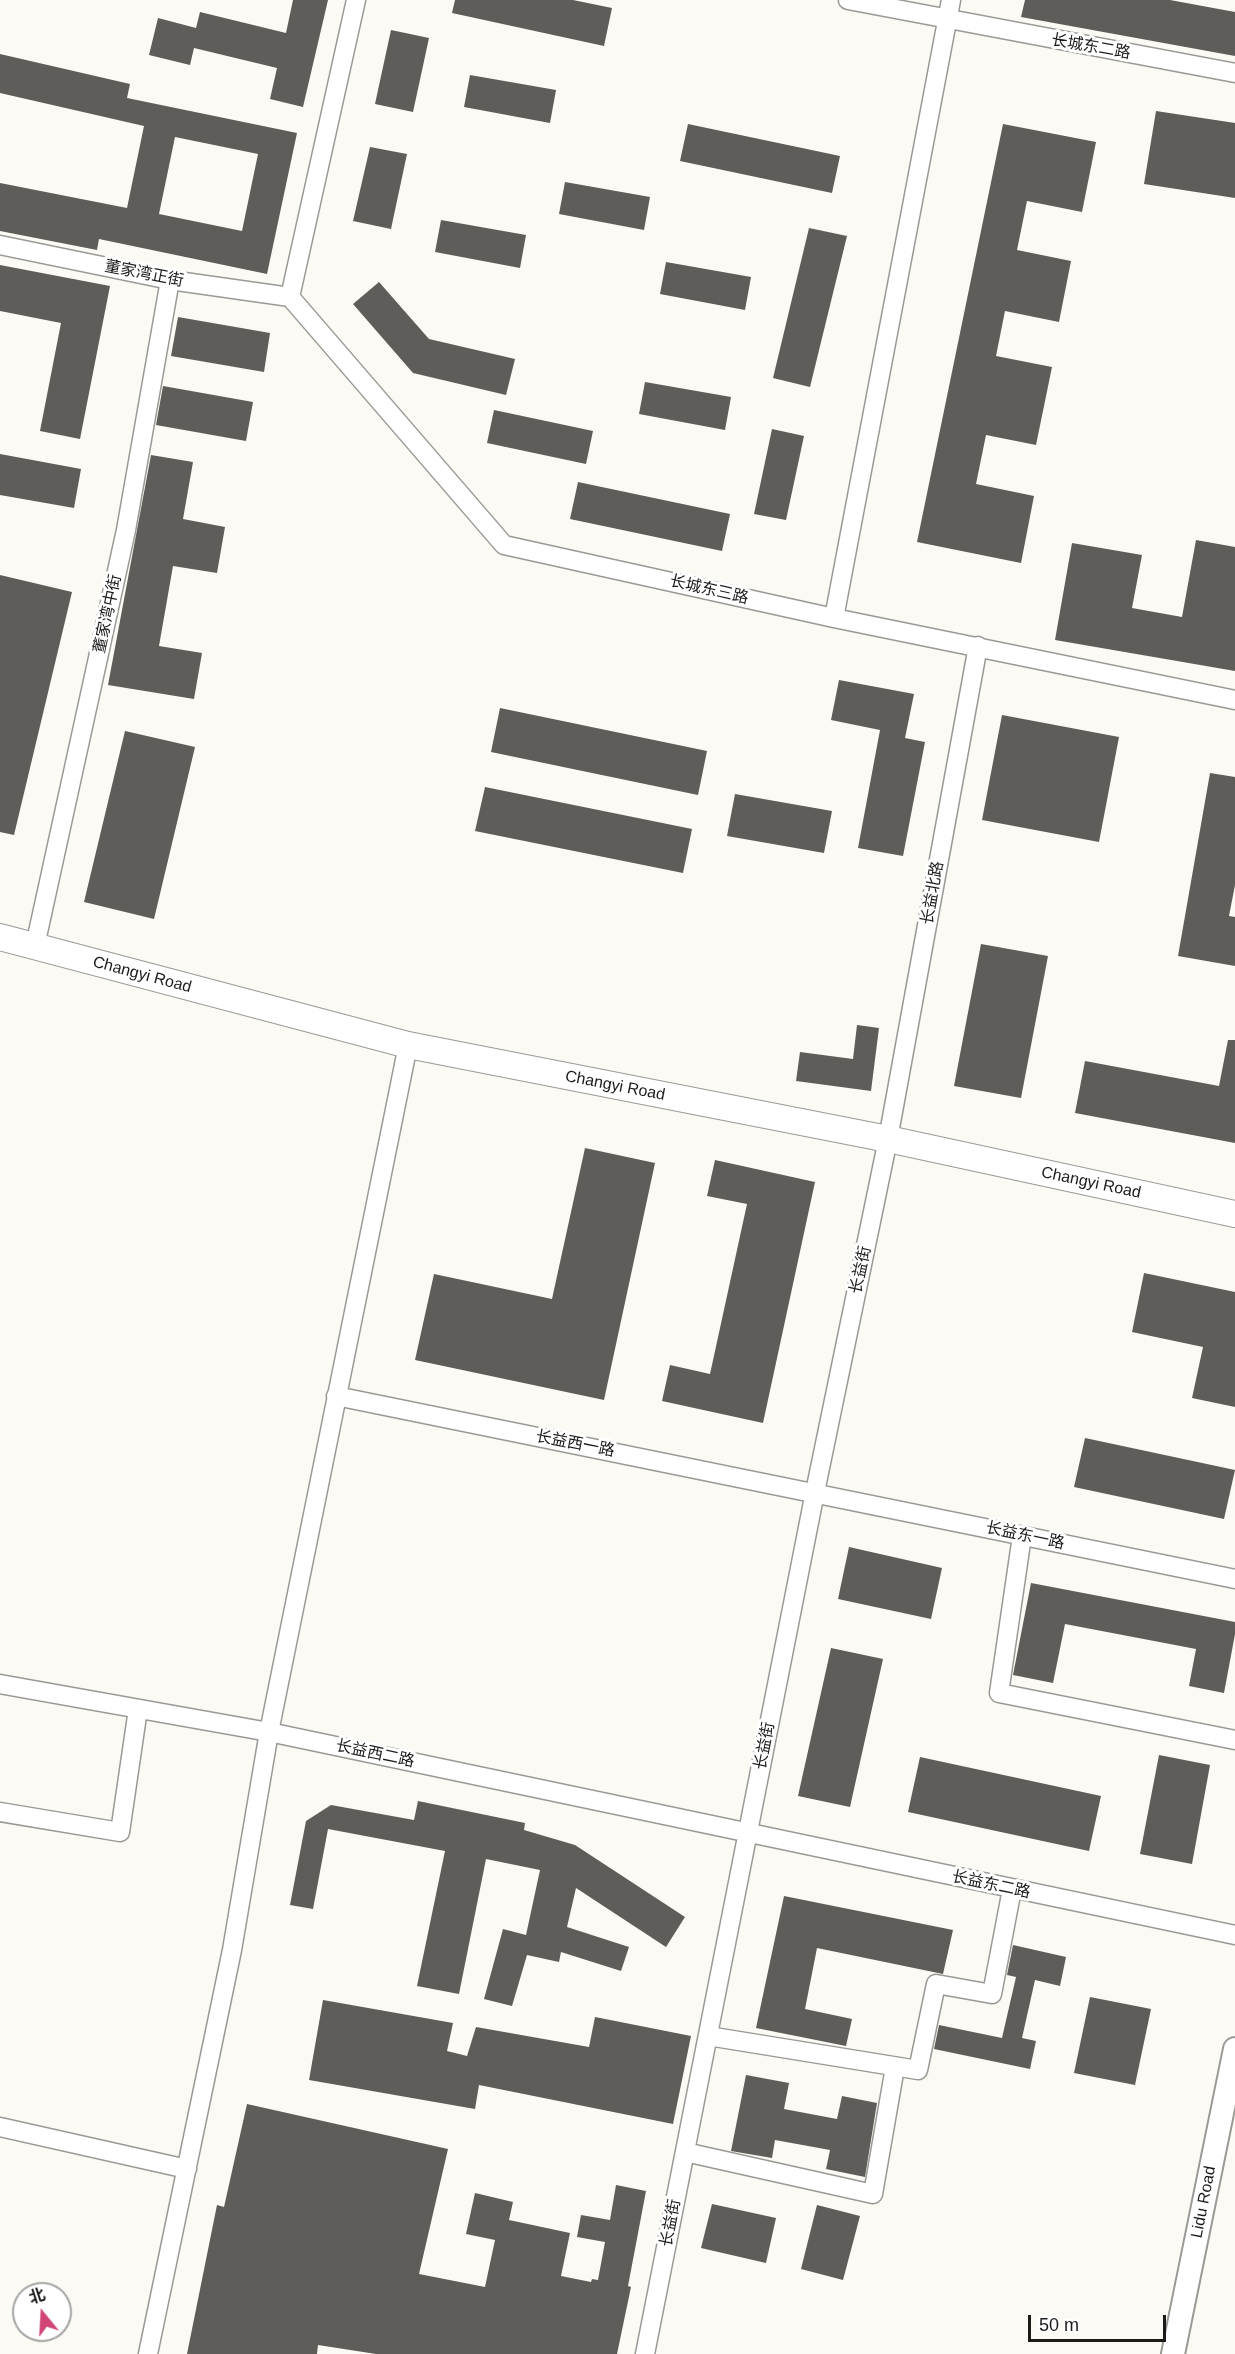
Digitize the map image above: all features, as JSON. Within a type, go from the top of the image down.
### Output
[{"type":"main road","name":"Changyi Road","points":[[0,937],[408,1045],[888,1139],[1235,1214]]},
{"type":"street","points":[[290,297],[356,0]]},
{"type":"street","name":"长城东二路","points":[[848,0],[1235,73]]},
{"type":"street","points":[[834,618],[951,0]]},
{"type":"street","name":"董家湾正街","points":[[0,245],[170,280],[290,297]]},
{"type":"street","name":"董家湾中街","points":[[35,946],[126,530],[170,280]]},
{"type":"street","name":"长城东三路","points":[[290,297],[504,545],[834,618],[1235,700]]},
{"type":"street","name":"长益北路","points":[[888,1139],[978,646]]},
{"type":"street","points":[[148,2354],[232,1950],[269,1732],[408,1045]]},
{"type":"street","name":"长益街","points":[[645,2354],[815,1492],[888,1139]]},
{"type":"street","name":"长益西一路","points":[[336,1396],[815,1492]]},
{"type":"street","name":"长益东一路","points":[[815,1492],[1235,1579]]},
{"type":"street","points":[[1022,1536],[999,1692],[1235,1740]]},
{"type":"street","name":"长益西二路","points":[[0,1684],[269,1732],[747,1834]]},
{"type":"street","points":[[0,1812],[120,1832],[138,1708]]},
{"type":"street","name":"长益东二路","points":[[747,1834],[1235,1935]]},
{"type":"street","points":[[708,2036],[918,2070],[936,1984],[992,1994],[1012,1889]]},
{"type":"street","name":"Lidu Road","points":[[1173,2354],[1235,2049]]},
{"type":"street","points":[[685,2152],[873,2194],[895,2067]]},
{"type":"street","points":[[0,2127],[187,2169]]},
{"type":"building","points":[[293,0],[328,0],[303,107],[270,99],[277,68],[194,48],[190,65],[149,55],[158,18],[196,28],[200,12],[286,33]]},
{"type":"building","points":[[455,0],[573,0],[612,8],[604,46],[452,13]]},
{"type":"building","points":[[1025,0],[1170,0],[1235,12],[1235,56],[1021,17]]},
{"type":"building","points":[[391,30],[429,38],[413,112],[375,104]]},
{"type":"building","points":[[0,54],[130,84],[127,98],[297,133],[267,274],[99,239],[97,250],[0,231],[0,183],[127,208],[144,126],[0,93]],"holes":[[[175,137],[258,154],[242,231],[159,214]]]},
{"type":"building","points":[[470,75],[556,90],[550,123],[464,107]]},
{"type":"building","points":[[1156,111],[1235,123],[1235,198],[1144,184]]},
{"type":"building","points":[[688,124],[840,156],[832,193],[680,161]]},
{"type":"building","points":[[1003,124],[1096,142],[1082,212],[1027,201],[1017,250],[1071,261],[1059,322],[1005,311],[996,356],[1052,367],[1036,445],[986,435],[976,484],[1034,496],[1021,563],[917,542]]},
{"type":"building","points":[[370,147],[407,154],[391,229],[353,221]]},
{"type":"building","points":[[565,182],[650,197],[644,230],[559,214]]},
{"type":"building","points":[[441,220],[526,235],[520,268],[435,252]]},
{"type":"building","points":[[809,228],[847,236],[810,387],[773,378]]},
{"type":"building","points":[[666,262],[751,277],[745,310],[660,294]]},
{"type":"building","points":[[0,265],[110,286],[80,439],[40,431],[61,323],[0,311]]},
{"type":"building","points":[[379,282],[429,339],[515,359],[506,395],[413,373],[353,304]]},
{"type":"building","points":[[178,317],[270,333],[264,372],[171,356]]},
{"type":"building","points":[[645,382],[731,397],[725,430],[639,414]]},
{"type":"building","points":[[163,386],[253,402],[246,441],[156,425]]},
{"type":"building","points":[[494,410],[593,431],[586,464],[487,443]]},
{"type":"building","points":[[772,429],[804,436],[786,520],[754,514]]},
{"type":"building","points":[[0,454],[81,469],[74,508],[0,495]]},
{"type":"building","points":[[151,455],[193,462],[183,519],[225,527],[217,573],[173,566],[159,646],[202,653],[194,699],[108,685]]},
{"type":"building","points":[[578,482],[730,514],[722,551],[570,519]]},
{"type":"building","points":[[1196,540],[1235,547],[1235,671],[1055,640],[1072,543],[1142,555],[1132,608],[1182,617]]},
{"type":"building","points":[[0,575],[72,592],[14,835],[0,832]]},
{"type":"building","points":[[839,680],[914,694],[905,738],[925,742],[903,856],[858,848],[880,730],[831,720]]},
{"type":"building","points":[[500,708],[707,751],[698,795],[491,752]]},
{"type":"building","points":[[1002,715],[1119,737],[1099,842],[982,820]]},
{"type":"building","points":[[125,731],[195,747],[154,919],[84,902]]},
{"type":"building","points":[[1210,773],[1235,777],[1235,885],[1229,916],[1235,917],[1235,966],[1178,956]]},
{"type":"building","points":[[485,787],[692,829],[683,873],[475,831]]},
{"type":"building","points":[[735,794],[832,811],[824,853],[727,836]]},
{"type":"building","points":[[981,944],[1048,956],[1021,1098],[954,1086]]},
{"type":"building","points":[[857,1025],[879,1028],[871,1091],[796,1081],[800,1052],[853,1059]]},
{"type":"building","points":[[1228,1040],[1235,1040],[1235,1143],[1075,1113],[1085,1061],[1219,1086]]},
{"type":"building","points":[[585,1148],[655,1163],[604,1400],[415,1360],[434,1274],[552,1299]]},
{"type":"building","points":[[715,1160],[815,1182],[763,1423],[662,1401],[670,1365],[710,1374],[747,1204],[707,1196]]},
{"type":"building","points":[[1144,1273],[1235,1292],[1235,1407],[1192,1398],[1203,1347],[1132,1332]]},
{"type":"building","points":[[1085,1438],[1235,1470],[1224,1519],[1074,1487]]},
{"type":"building","points":[[849,1547],[942,1568],[931,1619],[838,1599]]},
{"type":"building","points":[[1031,1583],[1235,1622],[1235,1634],[1224,1693],[1189,1686],[1196,1649],[1065,1624],[1053,1683],[1013,1675]]},
{"type":"building","points":[[831,1648],[883,1659],[850,1807],[798,1796]]},
{"type":"building","points":[[1159,1755],[1210,1765],[1192,1864],[1140,1854]]},
{"type":"building","points":[[920,1757],[1101,1796],[1089,1851],[908,1812]]},
{"type":"building","points":[[418,1801],[525,1823],[524,1830],[575,1845],[685,1917],[666,1947],[576,1888],[567,1927],[629,1947],[621,1971],[561,1952],[559,1962],[527,1955],[512,2006],[484,1999],[503,1929],[526,1935],[540,1870],[486,1859],[459,1994],[417,1986],[445,1851],[328,1829],[313,1909],[290,1905],[306,1821],[331,1805],[414,1820]]},
{"type":"building","points":[[784,1896],[953,1930],[943,1974],[817,1948],[805,2009],[852,2019],[846,2046],[756,2028]]},
{"type":"building","points":[[1013,1945],[1066,1957],[1060,1986],[1035,1980],[1022,2038],[1036,2041],[1030,2069],[934,2049],[939,2025],[1002,2038],[1016,1977],[1007,1975]]},
{"type":"building","points":[[1090,1997],[1151,2009],[1135,2085],[1074,2073]]},
{"type":"building","points":[[323,2000],[453,2023],[447,2051],[467,2056],[476,2027],[589,2047],[595,2017],[691,2036],[673,2124],[479,2085],[475,2109],[309,2080]]},
{"type":"building","points":[[746,2075],[789,2083],[784,2109],[837,2119],[842,2096],[877,2103],[865,2177],[826,2169],[830,2150],[775,2140],[772,2158],[731,2151]]},
{"type":"building","points":[[247,2104],[448,2149],[419,2274],[485,2287],[495,2240],[466,2234],[475,2193],[513,2202],[509,2220],[570,2233],[561,2276],[591,2282],[592,2279],[598,2280],[605,2242],[577,2237],[581,2215],[610,2220],[616,2185],[646,2191],[628,2286],[631,2287],[617,2354],[376,2354],[318,2345],[317,2354],[187,2354],[217,2205],[224,2207]]},
{"type":"building","points":[[712,2204],[776,2218],[766,2263],[701,2248]]},
{"type":"building","points":[[817,2205],[860,2216],[843,2280],[801,2269]]}]
